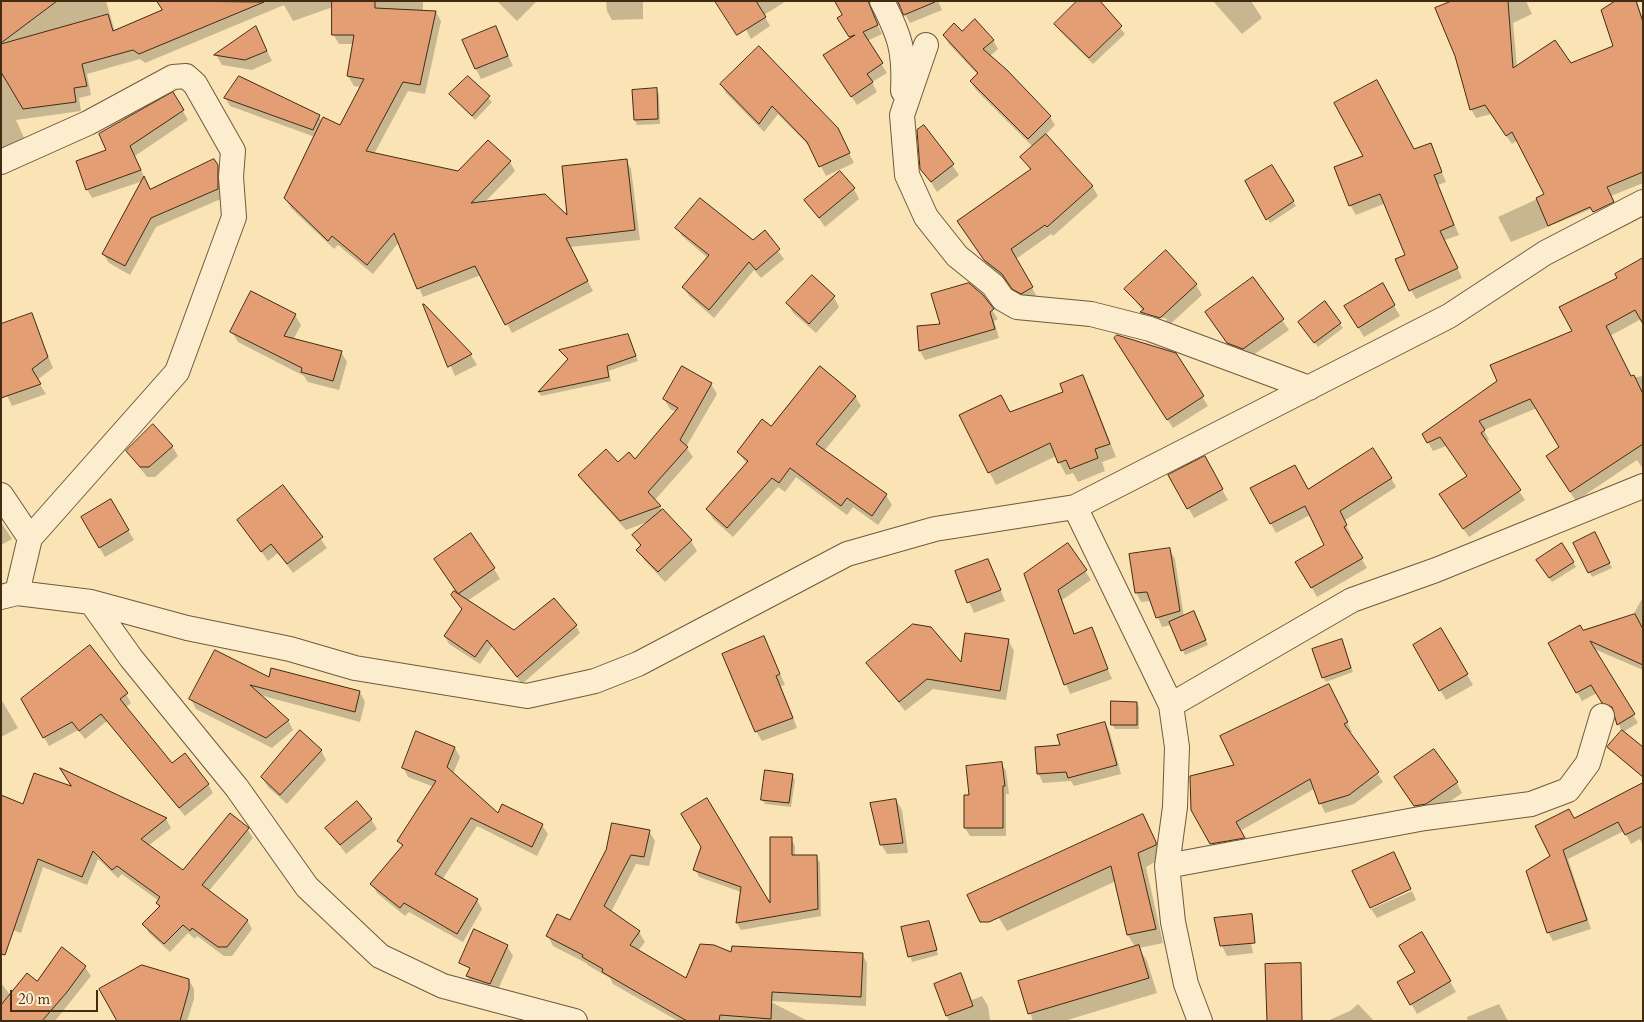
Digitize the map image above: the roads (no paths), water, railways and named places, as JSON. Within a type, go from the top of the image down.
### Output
[{"type":"street","points":[[882,1],[894,23],[905,60],[902,115],[907,175],[926,217],[957,256],[993,285],[1003,299],[1017,307],[1091,314],[1150,328],[1309,388]]},
{"type":"street","points":[[902,115],[926,45]]},
{"type":"street","points":[[1,162],[88,123],[173,77],[186,76],[195,84],[233,151],[231,177],[234,217],[177,372],[30,538],[9,595],[91,602],[187,628],[290,649],[355,668],[527,696],[595,681],[638,664],[847,554],[935,529],[1075,507],[1449,316],[1545,253],[1643,202]]},
{"type":"street","points":[[1171,705],[1352,600],[1436,570],[1643,486]]},
{"type":"street","points":[[1,495],[30,538]]},
{"type":"street","points":[[1075,507],[1171,705],[1178,747],[1175,807],[1167,866],[1173,922],[1186,984],[1200,1021]]},
{"type":"street","points":[[91,602],[131,658],[236,788],[307,888],[380,956],[443,986],[575,1021]]},
{"type":"street","points":[[1167,866],[1425,818],[1531,804],[1568,790],[1588,763],[1602,716]]}]
